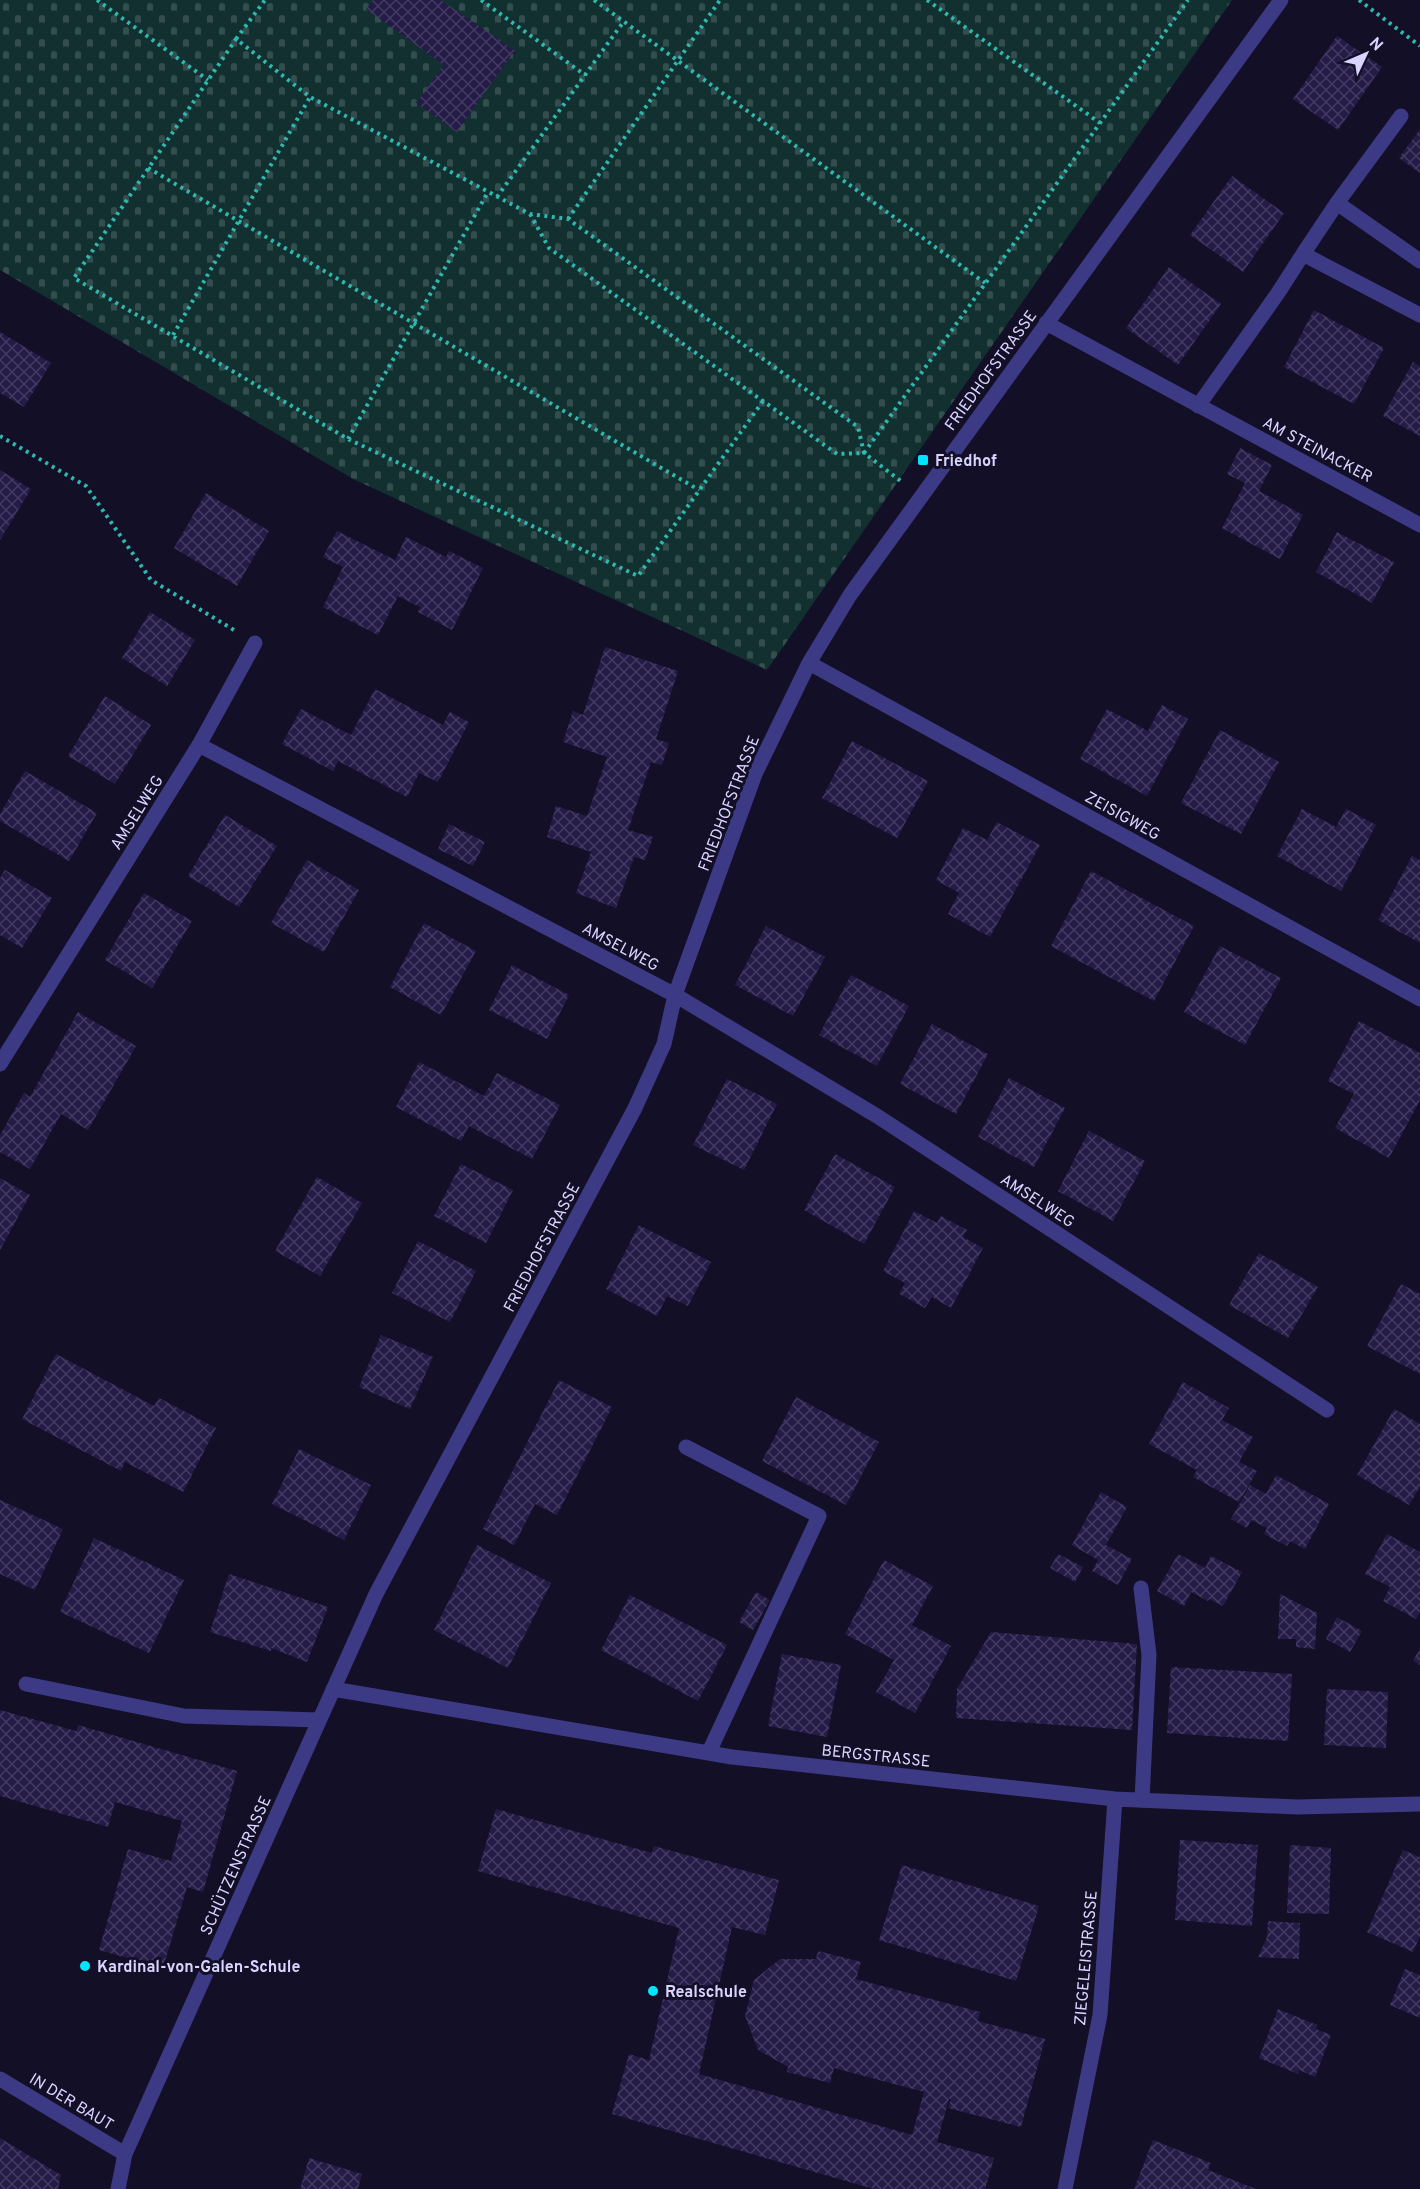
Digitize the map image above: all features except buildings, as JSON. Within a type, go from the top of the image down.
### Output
[{"type":"street","name":"FRIEDHOFSTRASSE","points":[[333,1689],[376,1594],[635,1108],[664,1044],[675,995],[755,774],[809,663],[850,595],[1281,0]]},
{"type":"street","points":[[1198,406],[1303,254],[1336,202],[1401,116]]},
{"type":"street","points":[[1336,202],[1420,261]]},
{"type":"street","points":[[1303,254],[1420,315]]},
{"type":"street","name":"AM STEINACKER","points":[[1046,323],[1420,525]]},
{"type":"street","points":[[199,745],[255,643]]},
{"type":"street","name":"ZEISIGWEG","points":[[809,663],[1420,999]]},
{"type":"street","name":"AMSELWEG","points":[[0,1064],[199,745],[675,995],[877,1116],[1327,1410]]},
{"type":"street","points":[[686,1447],[819,1516],[709,1752]]},
{"type":"street","points":[[1141,1588],[1149,1655],[1142,1800]]},
{"type":"street","points":[[26,1684],[184,1716],[319,1720]]},
{"type":"street","name":"SCHÜTZENSTRASSE","points":[[118,2189],[125,2154],[333,1689]]},
{"type":"street","name":"BERGSTRASSE","points":[[333,1689],[743,1758],[1115,1799],[1297,1807],[1420,1804]]},
{"type":"street","name":"ZIEGELEISTRASSE","points":[[1065,2189],[1100,2015],[1115,1799]]},
{"type":"street","name":"IN DER BAUT","points":[[0,2079],[125,2154]]},
{"type":"path","points":[[97,0],[208,80]]},
{"type":"path","points":[[265,0],[236,39],[74,278],[348,439],[638,576],[763,401]]},
{"type":"path","points":[[481,0],[585,75]]},
{"type":"path","points":[[594,0],[985,283]]},
{"type":"path","points":[[568,219],[720,0]]},
{"type":"path","points":[[927,0],[1100,123]]},
{"type":"path","points":[[864,453],[1188,0]]},
{"type":"path","points":[[1359,0],[1420,46]]},
{"type":"path","points":[[497,197],[624,21]]},
{"type":"path","points":[[236,39],[310,97],[530,214],[568,219],[858,427],[864,453],[921,497]]},
{"type":"path","points":[[173,335],[310,97]]},
{"type":"path","points":[[148,168],[699,490]]},
{"type":"path","points":[[348,439],[488,192]]},
{"type":"path","points":[[530,214],[549,248],[837,454],[864,453]]},
{"type":"path","points":[[0,436],[86,486],[151,580],[219,621]]},
{"type":"green space","points":[[0,0],[1232,0],[767,670],[353,479],[0,270]]},
{"type":"place","name":"Friedhof","points":[[923,460]]},
{"type":"place","name":"Kardinal-von-Galen-Schule","points":[[85,1966]]},
{"type":"place","name":"Realschule","points":[[653,1991]]}]
